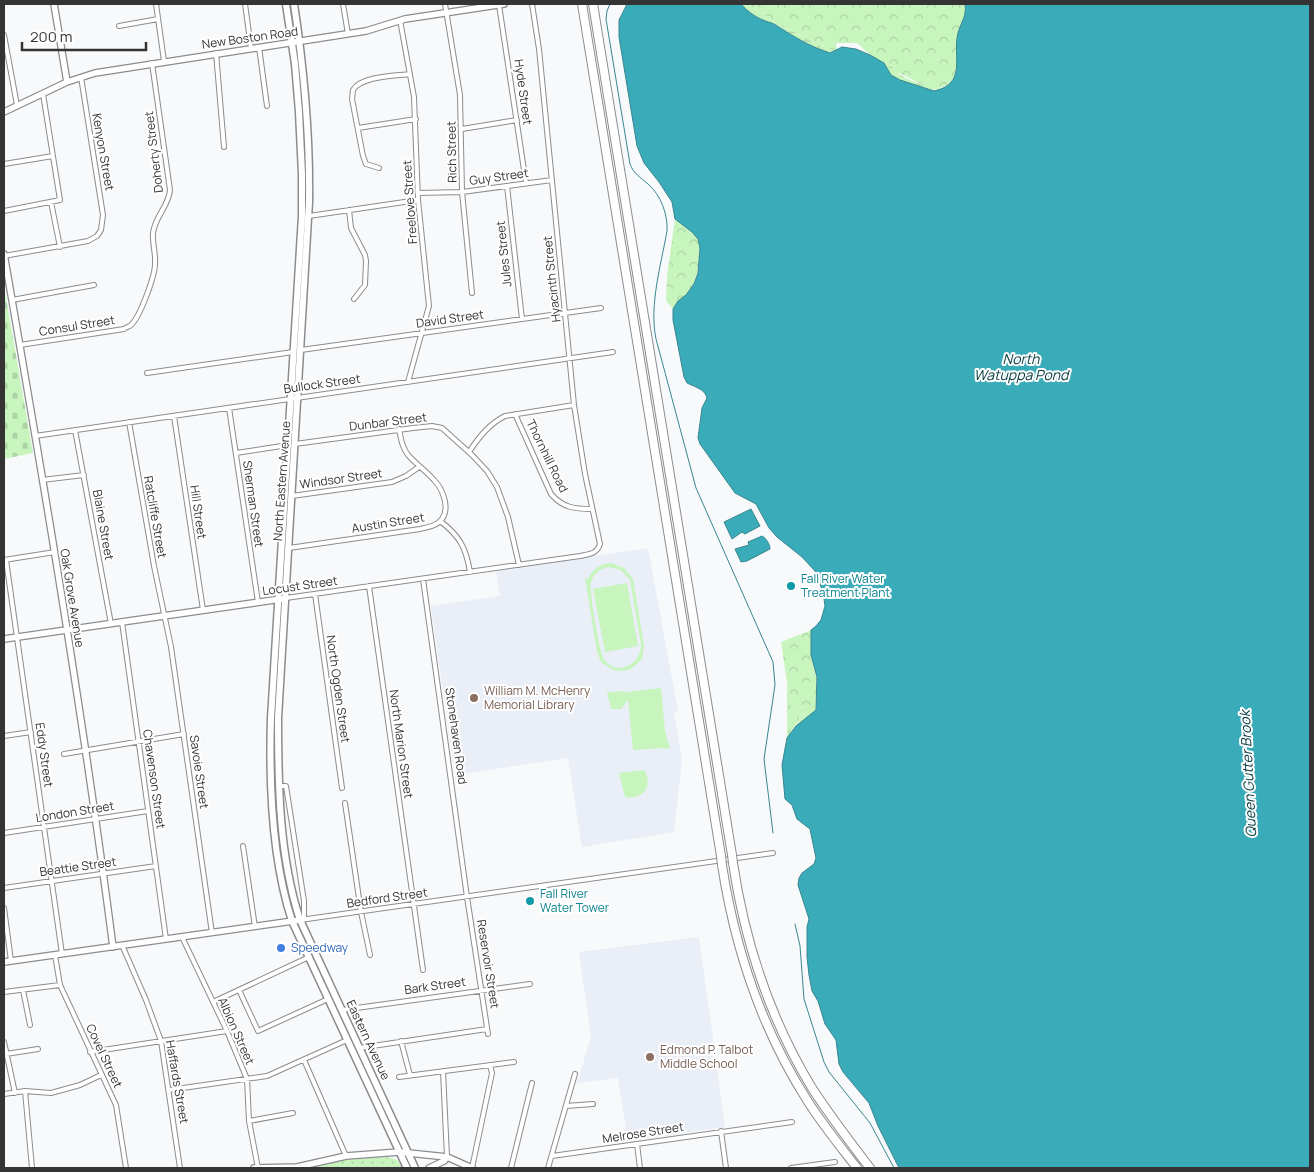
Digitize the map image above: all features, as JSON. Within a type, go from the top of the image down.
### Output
[{"type":"highway","points":[[582,4],[731,913],[740,950],[768,1027],[811,1106],[857,1168]]},
{"type":"highway","points":[[593,4],[741,908],[761,980],[781,1029],[820,1100],[870,1168]]},
{"type":"main road","name":"North Eastern Avenue","points":[[286,4],[299,112],[302,188],[294,352],[271,718],[271,779],[278,856],[285,897],[292,921]]},
{"type":"main road","name":"North Eastern Avenue","points":[[294,4],[304,78],[308,134],[309,216],[278,718],[279,786],[288,866],[292,892],[302,920]]},
{"type":"main road","name":"Eastern Avenue","points":[[302,920],[316,954],[335,1013],[407,1168]]},
{"type":"main road","name":"Eastern Avenue","points":[[292,921],[309,958],[331,997],[342,1011],[415,1168]]},
{"type":"street","points":[[54,4],[68,82]]},
{"type":"street","points":[[156,4],[164,61]]},
{"type":"street","points":[[245,4],[250,48]]},
{"type":"street","points":[[344,4],[348,34]]},
{"type":"street","name":"Rich Street","points":[[445,4],[460,95],[462,192],[472,293]]},
{"type":"street","name":"New Boston Road","points":[[4,112],[80,77],[164,61],[348,34],[400,20],[502,4]]},
{"type":"street","name":"Hyde Street","points":[[502,4],[516,120],[526,183]]},
{"type":"street","name":"Hyacinth Street","points":[[532,4],[539,49],[574,405],[600,544],[598,550]]},
{"type":"street","points":[[119,26],[158,19]]},
{"type":"street","name":"Freelove Street","points":[[400,20],[416,119],[418,200],[429,306],[408,382]]},
{"type":"street","points":[[4,35],[17,106]]},
{"type":"street","points":[[259,47],[267,106]]},
{"type":"street","points":[[216,53],[224,147]]},
{"type":"street","name":"Doherty Street","points":[[152,63],[170,190],[170,197],[157,217],[153,234]]},
{"type":"street","points":[[379,168],[366,164],[352,94],[355,86],[360,82],[410,74]]},
{"type":"street","name":"Kenyon Street","points":[[60,247],[88,241],[97,236],[101,230],[103,215],[80,77]]},
{"type":"street","points":[[4,210],[60,200],[42,94]]},
{"type":"street","points":[[358,128],[416,119]]},
{"type":"street","points":[[462,129],[516,120]]},
{"type":"street","points":[[4,164],[53,156]]},
{"type":"street","name":"Guy Street","points":[[418,193],[462,192],[552,180]]},
{"type":"street","name":"Jules Street","points":[[506,186],[522,319]]},
{"type":"street","points":[[309,216],[418,200]]},
{"type":"street","points":[[4,255],[60,247],[51,202]]},
{"type":"street","points":[[349,210],[351,228],[365,255],[366,261],[365,285],[354,299]]},
{"type":"street","name":"Consul Street","points":[[20,345],[115,330],[132,324],[154,277],[156,264],[153,234]]},
{"type":"street","name":"Oak Grove Avenue","points":[[4,255],[68,630],[113,947]]},
{"type":"street","points":[[12,300],[94,285]]},
{"type":"street","name":"David Street","points":[[301,350],[601,308]]},
{"type":"street","points":[[147,373],[294,352]]},
{"type":"street","name":"Bullock Street","points":[[35,436],[612,352]]},
{"type":"street","points":[[469,452],[482,434],[496,421],[515,414],[574,405]]},
{"type":"street","name":"Sherman Street","points":[[229,408],[258,602]]},
{"type":"street","name":"Thornhill Road","points":[[515,414],[551,494],[557,501],[570,508],[592,509]]},
{"type":"street","name":"Hill Street","points":[[174,416],[203,610]]},
{"type":"street","name":"Ratcliffe Street","points":[[129,422],[163,616]]},
{"type":"street","name":"Dunbar Street","points":[[295,444],[432,426],[442,428],[487,471],[497,487],[508,517],[519,565]]},
{"type":"street","name":"Blaine Street","points":[[75,430],[110,624]]},
{"type":"street","name":"Austin Street","points":[[289,548],[420,529],[432,526],[440,521],[445,507],[442,492],[435,481],[408,454],[402,444],[399,430]]},
{"type":"street","points":[[236,453],[288,445]]},
{"type":"street","name":"Windsor Street","points":[[292,496],[392,482],[406,476],[419,467]]},
{"type":"street","points":[[42,480],[84,475]]},
{"type":"street","points":[[440,521],[460,540],[465,549],[470,572]]},
{"type":"street","name":"Locust Street","points":[[4,639],[580,556],[594,553],[598,550]]},
{"type":"street","points":[[5,560],[55,552]]},
{"type":"street","name":"Eddy Street","points":[[5,560],[62,954]]},
{"type":"street","name":"Stonehaven Road","points":[[423,579],[467,897]]},
{"type":"street","name":"North Marion Street","points":[[369,586],[423,970]]},
{"type":"street","name":"North Ogden Street","points":[[315,594],[342,788]]},
{"type":"street","name":"Savoie Street","points":[[163,616],[171,647],[212,933]]},
{"type":"street","name":"Chavenson Street","points":[[122,622],[166,939]]},
{"type":"street","points":[[4,736],[31,732]]},
{"type":"street","points":[[64,754],[184,734]]},
{"type":"street","points":[[279,786],[286,786],[304,901],[302,920]]},
{"type":"street","points":[[345,803],[360,912],[370,955]]},
{"type":"street","name":"London Street","points":[[4,833],[96,820],[148,810]]},
{"type":"street","points":[[243,846],[255,927]]},
{"type":"street","name":"Bedford Street","points":[[4,962],[774,854]]},
{"type":"street","name":"Beattie Street","points":[[4,888],[156,866]]},
{"type":"street","name":"Reservoir Street","points":[[401,1041],[488,1031],[467,897]]},
{"type":"street","points":[[4,908],[11,961]]},
{"type":"street","name":"Albion Street","points":[[182,937],[227,1031],[247,1079],[256,1168]]},
{"type":"street","name":"Haffards Street","points":[[122,946],[146,1000],[161,1041],[180,1168]]},
{"type":"street","points":[[213,1002],[316,954]]},
{"type":"street","name":"Covel Street","points":[[55,955],[60,985],[116,1105],[126,1168]]},
{"type":"street","name":"Bark Street","points":[[335,1013],[530,984]]},
{"type":"street","points":[[4,992],[60,985]]},
{"type":"street","points":[[23,990],[30,1025]]},
{"type":"street","points":[[239,990],[258,1031],[331,997]]},
{"type":"street","points":[[90,1052],[227,1031]]},
{"type":"street","points":[[169,1090],[275,1074],[354,1037]]},
{"type":"street","points":[[352,1050],[401,1041],[410,1075]]},
{"type":"street","points":[[4,1042],[14,1093]]},
{"type":"street","points":[[6,1054],[38,1049]]},
{"type":"street","points":[[304,1060],[346,1156]]},
{"type":"street","points":[[399,1077],[514,1062]]},
{"type":"street","points":[[256,1168],[286,1168],[346,1156],[408,1152],[447,1157],[472,1168],[492,1073],[490,1065]]},
{"type":"street","points":[[429,1168],[444,1161],[447,1157],[443,1071]]},
{"type":"street","points":[[548,1168],[575,1074]]},
{"type":"street","points":[[4,1094],[26,1091],[51,1093],[80,1085],[101,1075]]},
{"type":"street","points":[[511,1168],[532,1084]]},
{"type":"street","points":[[26,1091],[32,1168]]},
{"type":"street","points":[[566,1106],[593,1104]]},
{"type":"street","points":[[250,1121],[293,1113]]},
{"type":"street","name":"Melrose Street","points":[[552,1156],[792,1122]]},
{"type":"street","points":[[721,1131],[726,1168]]},
{"type":"street","points":[[637,1144],[640,1168]]},
{"type":"street","points":[[791,1168],[835,1162]]},
{"type":"shaded area","points":[[648,548],[678,711],[674,712],[682,759],[674,832],[582,847],[568,758],[455,775],[431,606],[500,596],[496,571]]},
{"type":"shaded area","name":"Edmond P. Talbot Middle School","points":[[699,937],[725,1127],[628,1141],[618,1078],[577,1083],[591,1037],[579,952]]},
{"type":"green space","points":[[741,4],[748,4],[779,25],[834,51],[830,53],[807,44],[774,24],[757,17]]},
{"type":"green space","points":[[748,4],[965,4],[965,14],[958,33],[959,61],[954,77],[948,85],[932,87],[894,71],[889,63],[876,59],[857,43],[836,43],[837,50],[834,51],[779,25]]},
{"type":"green space","points":[[884,63],[889,63],[893,69],[912,81],[942,88],[931,90],[908,84],[890,74]]},
{"type":"green space","points":[[675,219],[694,233],[699,242],[700,249],[696,278],[689,291],[673,309],[666,301],[667,276]]},
{"type":"green space","points":[[4,286],[33,453],[4,459]]},
{"type":"green space","points":[[611,563],[624,568],[633,579],[644,645],[642,659],[631,669],[624,671],[613,670],[601,662],[597,652],[585,578],[588,579],[597,568]],"holes":[[[608,567],[621,570],[630,580],[641,645],[637,658],[632,663],[621,668],[609,664],[604,659],[591,596],[591,582],[595,574]]]},
{"type":"green space","points":[[627,583],[638,646],[605,652],[593,589]]},
{"type":"green space","points":[[811,630],[811,658],[817,677],[816,710],[796,726],[805,711],[805,707],[793,705],[787,683],[781,642]]},
{"type":"green space","points":[[787,683],[793,705],[805,707],[805,711],[787,738]]},
{"type":"green space","points":[[661,688],[665,731],[670,748],[633,750],[628,700],[621,709],[611,709],[607,692],[625,691],[627,694],[627,692]]},
{"type":"green space","points":[[644,770],[648,781],[645,791],[637,797],[625,797],[619,773]]},
{"type":"green space","points":[[387,1157],[397,1160],[403,1168],[309,1168],[343,1160]]},
{"type":"water","name":"North Watuppa Pond","points":[[627,4],[741,4],[757,17],[774,24],[814,47],[830,53],[842,47],[856,49],[884,63],[891,75],[900,80],[934,91],[945,87],[955,75],[958,33],[964,16],[965,4],[1310,4],[1310,1168],[899,1168],[869,1103],[843,1072],[839,1064],[836,1040],[825,1024],[818,1001],[812,991],[807,957],[807,927],[809,919],[798,885],[802,873],[814,864],[816,858],[810,829],[797,819],[792,805],[785,799],[782,765],[787,738],[796,726],[816,710],[817,677],[811,655],[811,630],[821,620],[825,606],[823,592],[815,571],[769,528],[756,504],[735,493],[700,444],[698,438],[702,408],[707,398],[702,390],[687,383],[684,377],[673,320],[673,309],[694,284],[698,273],[700,248],[698,239],[692,232],[675,219],[672,202],[644,163],[637,146],[619,37],[619,20]]},
{"type":"water","points":[[751,509],[760,526],[745,534],[742,532],[732,539],[724,522]]},
{"type":"water","points":[[762,536],[768,541],[770,549],[747,561],[741,562],[735,549],[749,545],[748,542]]},
{"type":"waterway","points":[[610,4],[606,19],[630,164],[635,173],[657,194],[666,218],[667,231],[655,299],[654,326],[656,339],[696,488],[773,662],[775,685],[764,759],[773,833]]},
{"type":"waterway","points":[[795,924],[800,946],[804,999],[824,1062],[829,1072],[870,1123],[894,1168]]},
{"type":"place","name":"Fall River Water Treatment Plant","points":[[791,586]]},
{"type":"place","name":"William M. McHenry Memorial Library","points":[[474,698]]},
{"type":"place","name":"Fall River Water Tower","points":[[530,901]]},
{"type":"place","name":"Speedway","points":[[281,948]]},
{"type":"place","name":"Edmond P. Talbot Middle School","points":[[650,1057]]},
{"type":"water label","name":"Queen Gutter Brook","points":[[1248,774]]}]
